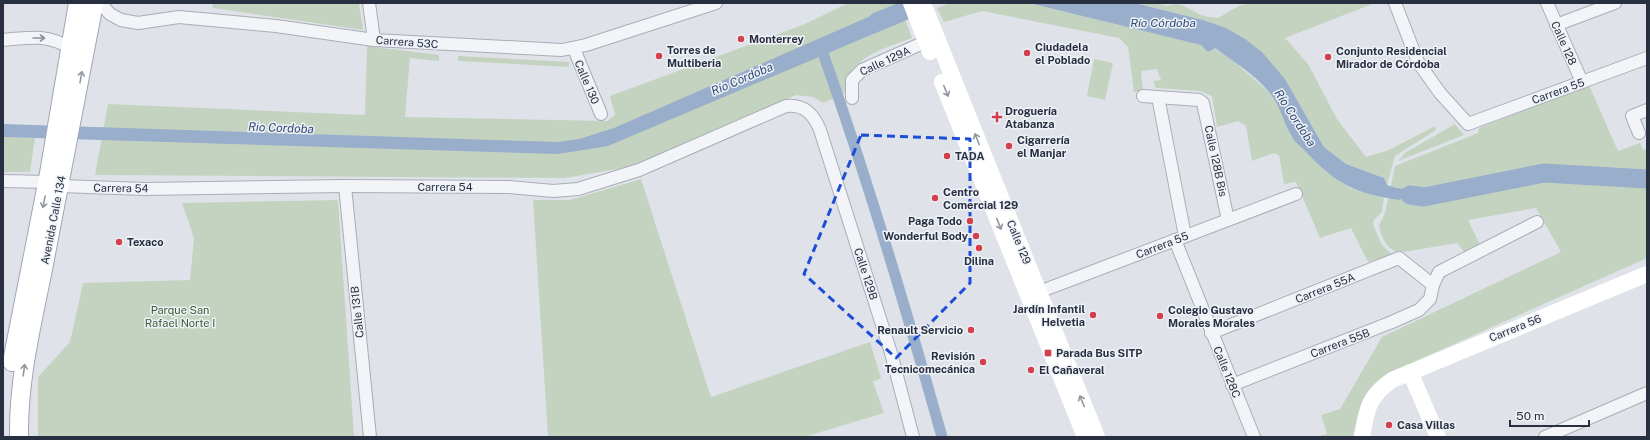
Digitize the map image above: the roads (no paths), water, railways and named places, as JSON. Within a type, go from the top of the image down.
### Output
[{"type":"main road","name":"Avenida Calle 134","points":[[67,114],[72,49],[78,3]]},
{"type":"main road","name":"Avenida Calle 134","points":[[19,437],[19,407],[25,359],[54,184],[67,114],[94,3]]},
{"type":"main road","name":"Calle 129","points":[[911,3],[929,33],[1033,294],[1085,437]]},
{"type":"main road","name":"Calle 129","points":[[923,3],[929,33]]},
{"type":"main road","name":"Avenida Calle 134","points":[[6,437],[8,399],[13,358],[54,184]]},
{"type":"main road","name":"Carrera 56","points":[[1362,437],[1372,397],[1384,385],[1410,372],[1647,274]]},
{"type":"main road","name":"Calle 129","points":[[1033,294],[1097,437]]},
{"type":"main road","points":[[1410,372],[1438,437]]},
{"type":"street","name":"Carrera 53C","points":[[100,3],[110,14],[122,20],[138,23],[179,18],[276,26],[374,40],[501,47],[574,49],[716,3]]},
{"type":"street","points":[[369,3],[374,40]]},
{"type":"street","name":"Carrera 55","points":[[1395,3],[1418,62],[1440,93],[1468,124],[1647,58]]},
{"type":"street","name":"Calle 128","points":[[1547,3],[1582,82]]},
{"type":"street","points":[[1556,25],[1615,3]]},
{"type":"street","name":"Calle 129A","points":[[852,98],[852,80],[862,70],[929,33]]},
{"type":"street","points":[[3,40],[46,38],[72,49]]},
{"type":"street","name":"Calle 130","points":[[574,49],[601,114]]},
{"type":"street","points":[[1143,96],[1158,97]]},
{"type":"street","name":"Calle 128B Bis","points":[[1158,97],[1199,100],[1203,103],[1228,220]]},
{"type":"street","name":"Calle 128C","points":[[1158,97],[1180,238],[1211,333],[1254,437]]},
{"type":"street","name":"Carrera 54","points":[[3,181],[144,189],[345,186],[509,187],[552,191],[578,189],[639,170],[786,106],[795,105],[812,114]]},
{"type":"street","points":[[1638,133],[1632,116],[1647,110]]},
{"type":"street","name":"Calle 129B","points":[[812,114],[820,130],[891,352],[913,437]]},
{"type":"street","name":"Calle 131B","points":[[345,186],[370,437]]},
{"type":"street","name":"Carrera 55","points":[[1033,294],[1296,194]]},
{"type":"street","name":"Carrera 55B","points":[[1232,385],[1419,310],[1430,299],[1433,285],[1439,272],[1537,222]]},
{"type":"street","name":"Carrera 55A","points":[[1211,333],[1399,258],[1433,285]]},
{"type":"street","points":[[1544,437],[1647,392]]},
{"type":"water","name":"Río Córdoba","points":[[1029,3],[1135,3],[1203,20],[1226,28],[1245,39],[1262,52],[1285,79],[1324,147],[1346,164],[1384,178],[1387,185],[1396,188],[1408,189],[1412,193],[1422,195],[1429,190],[1439,197],[1444,196],[1443,199],[1428,197],[1424,201],[1407,203],[1404,198],[1399,200],[1384,198],[1359,191],[1338,180],[1318,164],[1292,138],[1276,102],[1269,92],[1244,68],[1215,48],[1208,52],[1201,45]]},
{"type":"water","points":[[898,4],[904,21],[608,146],[558,154],[3,137],[3,124],[558,142],[579,139],[614,128]]},
{"type":"waterway","name":"Río Cordoba","points":[[877,22],[923,3]]},
{"type":"waterway","points":[[820,45],[884,240],[942,437]]},
{"type":"waterway","name":"Río Cordoba","points":[[1410,195],[1424,197],[1544,173],[1647,179]]},
{"type":"place","name":"Monterrey","points":[[741,39]]},
{"type":"place","name":"Ciudadela el Poblado","points":[[1027,53]]},
{"type":"place","name":"Torres de Multiberia","points":[[659,56]]},
{"type":"place","name":"Conjunto Residencial Mirador de Córdoba","points":[[1328,57]]},
{"type":"place","name":"Droguería Atabanza","points":[[997,117]]},
{"type":"place","name":"Cigarrería el Manjar","points":[[1009,146]]},
{"type":"place","name":"TADA","points":[[947,156]]},
{"type":"place","name":"Centro Comercial 129","points":[[935,198]]},
{"type":"place","name":"Paga Todo","points":[[970,221]]},
{"type":"place","name":"Wonderful Body","points":[[976,236]]},
{"type":"place","name":"Texaco","points":[[119,242]]},
{"type":"place","name":"Dilina","points":[[979,248]]},
{"type":"place","name":"Jardín Infantil Helvetia","points":[[1093,315]]},
{"type":"place","name":"Colegio Gustavo Morales Morales","points":[[1160,316]]},
{"type":"place","name":"Renault Servicio","points":[[971,330]]},
{"type":"place","name":"Parada Bus SITP","points":[[1048,353]]},
{"type":"place","name":"Revisión Tecnicomecánica","points":[[983,362]]},
{"type":"place","name":"El Cañaveral","points":[[1031,370]]},
{"type":"place","name":"Casa Villas","points":[[1389,425]]},
{"type":"water label","name":"Rio Cordoba","points":[[281,128]]},
{"type":"park label","name":"Parque San Rafael Norte I","points":[[180,316]]}]
